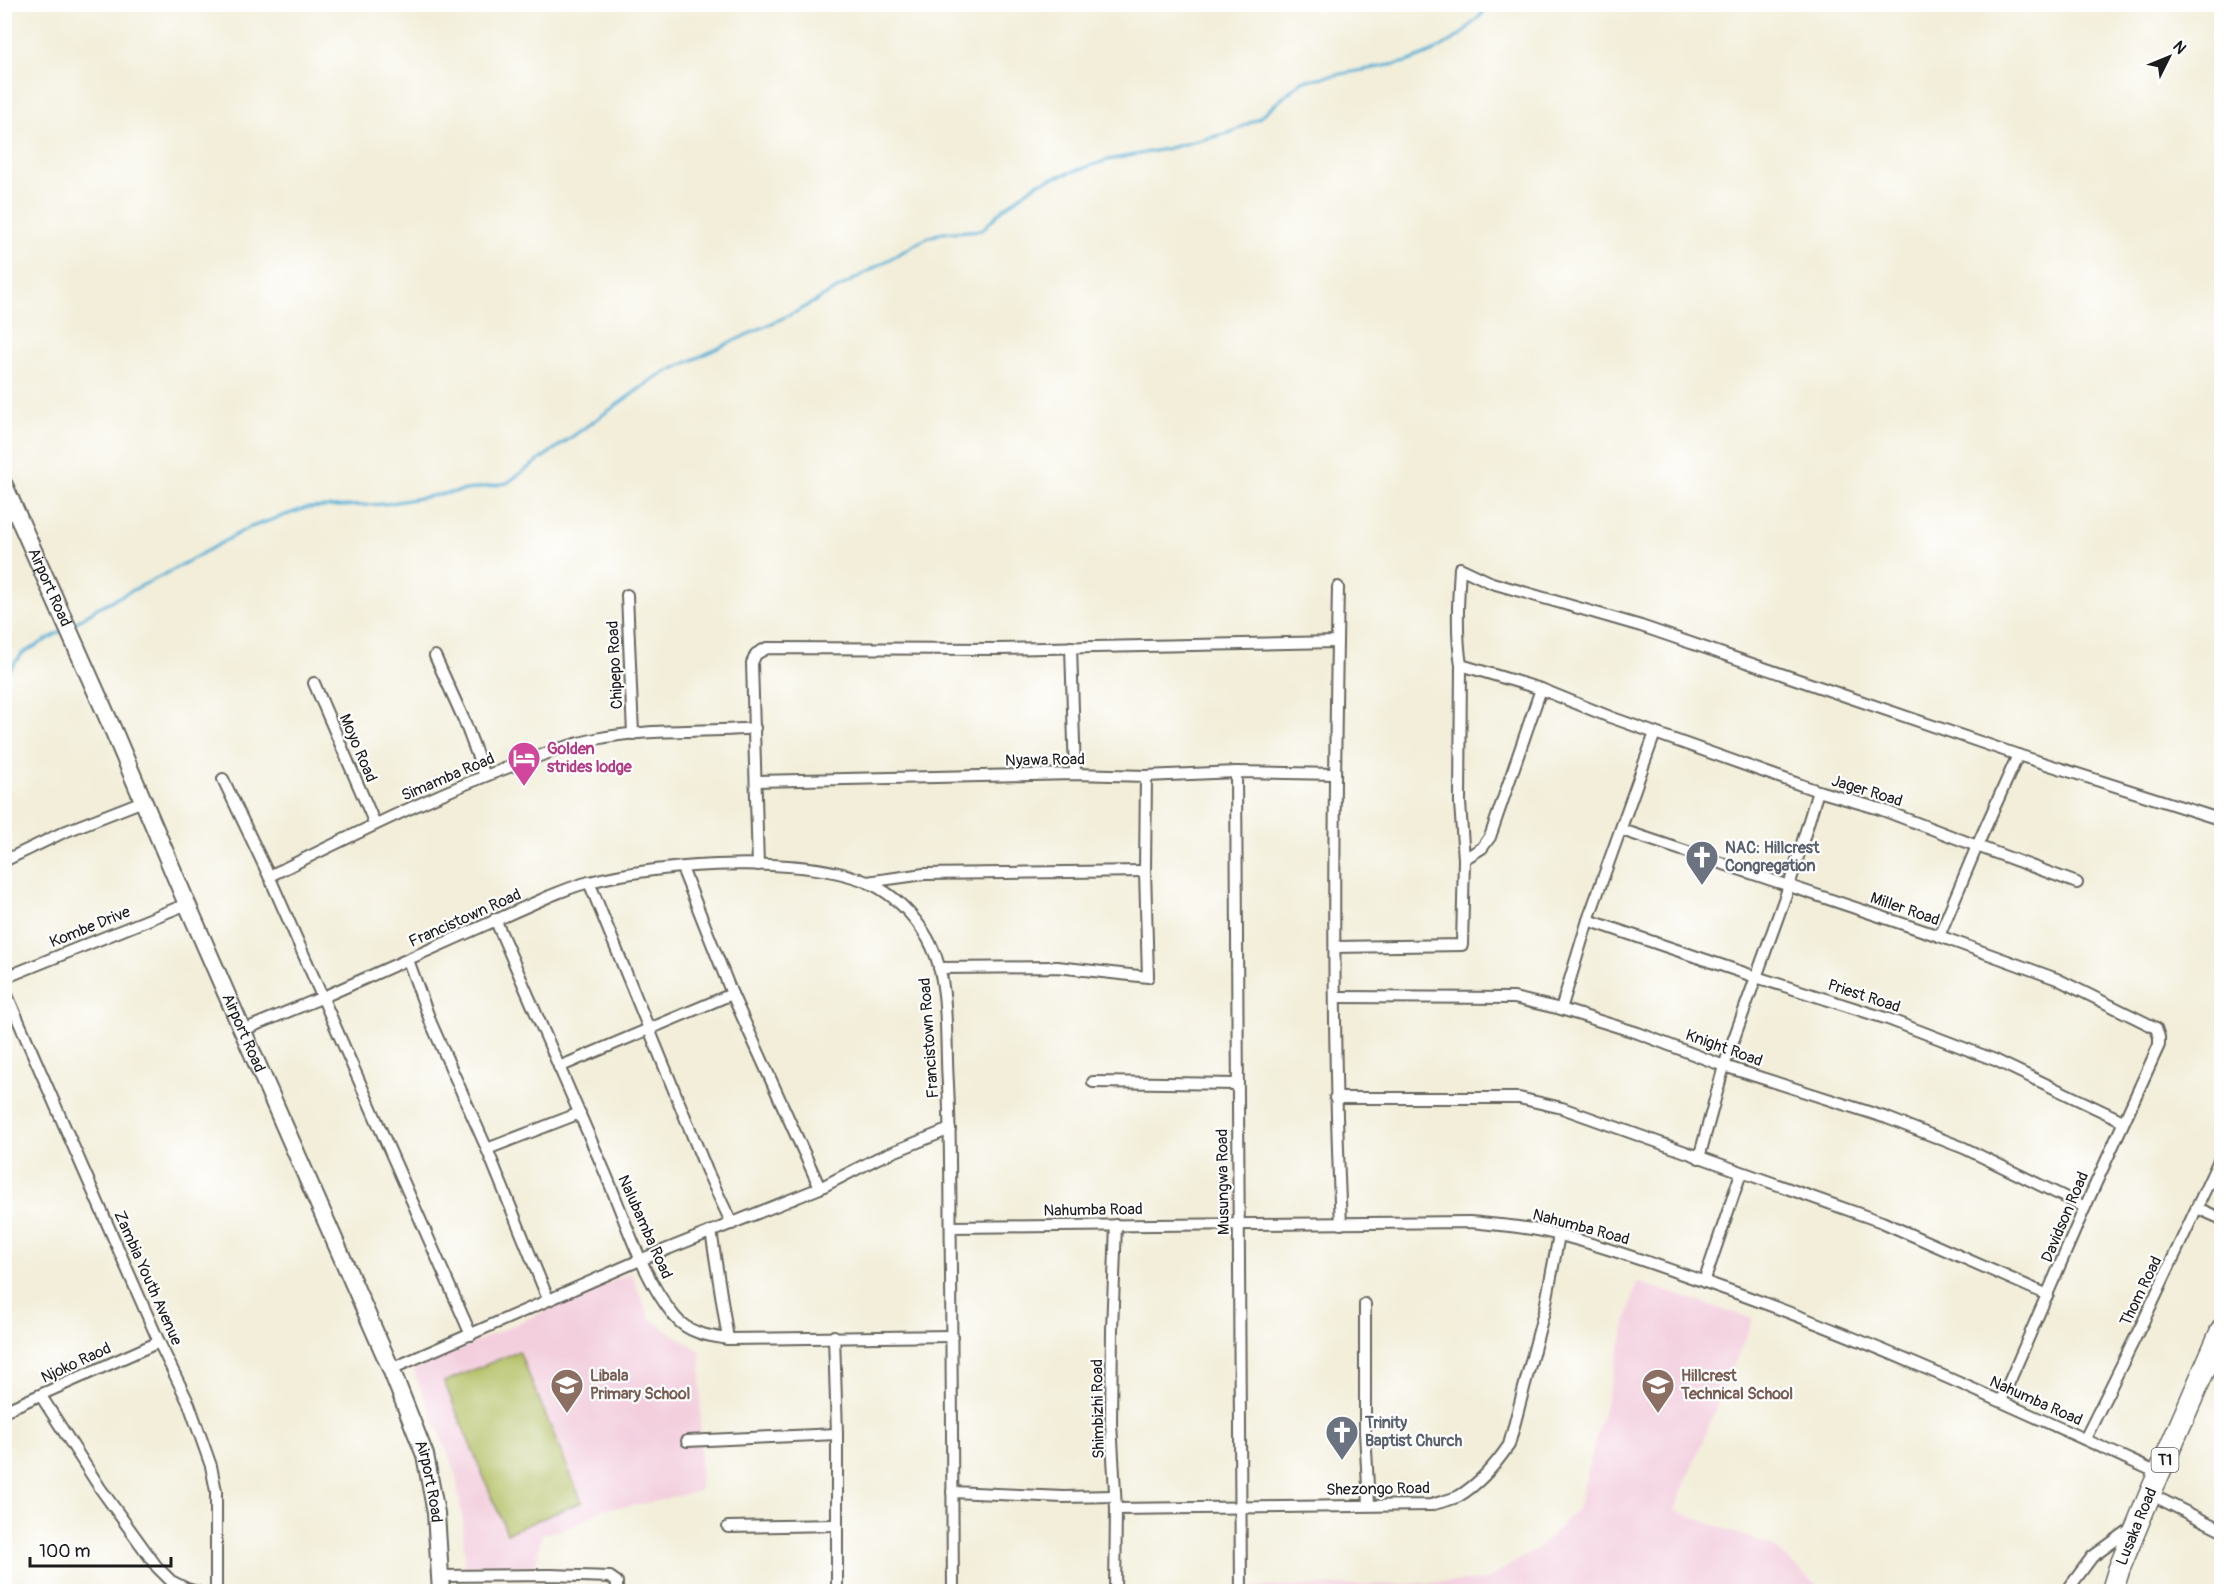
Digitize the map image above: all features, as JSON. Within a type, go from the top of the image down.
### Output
[{"type":"highway","name":"Lusaka Road","points":[[2112,1592],[2137,1525],[2222,1329]]},
{"type":"street","name":"Airport Road","points":[[4,485],[392,1369],[425,1455],[436,1513],[441,1584]]},
{"type":"street","points":[[1335,947],[1462,945],[1464,859],[1460,792],[1461,665],[1458,644],[1460,568],[1492,583],[1641,626],[2018,755],[2222,820]]},
{"type":"street","points":[[1338,587],[1335,774],[1335,1098],[1341,1224]]},
{"type":"street","name":"Chipepo Road","points":[[627,596],[633,734]]},
{"type":"street","points":[[758,865],[752,663],[756,654],[767,648],[1071,647],[1337,642]]},
{"type":"street","points":[[1071,647],[1075,774]]},
{"type":"street","points":[[435,656],[464,720],[485,776]]},
{"type":"street","name":"Jager Road","points":[[1461,665],[1541,689],[1655,733],[1818,791],[1880,809],[2077,883]]},
{"type":"street","name":"Moyo Road","points":[[314,683],[375,824]]},
{"type":"street","points":[[1464,859],[1482,848],[1490,837],[1541,689]]},
{"type":"street","name":"Simamba Road","points":[[269,876],[375,824],[485,776],[574,744],[598,738],[633,734],[755,728]]},
{"type":"street","points":[[1561,1009],[1588,920],[1655,733]]},
{"type":"street","points":[[1939,936],[2018,755]]},
{"type":"street","name":"Nyawa Road","points":[[756,781],[1075,774],[1146,776],[1236,772],[1335,774]]},
{"type":"street","name":"Musungwa Road","points":[[1236,772],[1241,1592]]},
{"type":"street","points":[[939,968],[1057,967],[1148,977],[1145,871],[1146,776]]},
{"type":"street","points":[[223,780],[269,876],[471,1335]]},
{"type":"street","points":[[1699,1158],[1724,1066],[1789,886],[1818,791]]},
{"type":"street","points":[[4,861],[64,832],[143,801]]},
{"type":"street","name":"Miller Road","points":[[1622,830],[1939,936],[2057,979],[2156,1028],[2159,1045]]},
{"type":"street","name":"Francistown Road","points":[[243,1030],[408,960],[495,919],[589,882],[682,868],[758,865],[812,868],[852,876],[890,896],[909,912],[932,947],[939,968],[946,1018],[950,1129],[953,1592]]},
{"type":"street","points":[[682,868],[732,994],[820,1188]]},
{"type":"street","points":[[867,882],[924,874],[1145,871]]},
{"type":"street","points":[[589,882],[707,1171],[732,1224]]},
{"type":"street","name":"Kombe Drive","points":[[4,978],[187,904]]},
{"type":"street","name":"Nalubamba Road","points":[[495,919],[580,1113],[640,1260],[676,1319],[696,1333],[728,1339],[952,1335]]},
{"type":"street","name":"Priest Road","points":[[1588,920],[1888,1019],[1995,1060],[2123,1120]]},
{"type":"street","points":[[408,960],[436,1035],[487,1149],[549,1299]]},
{"type":"street","name":"Zambia Youth Avenue","points":[[4,988],[159,1342],[189,1404],[216,1491],[216,1592]]},
{"type":"street","points":[[559,1067],[732,994]]},
{"type":"street","name":"Knight Road","points":[[1336,997],[1514,998],[1561,1009],[1638,1033],[1724,1066],[1887,1118],[1964,1148],[2085,1207]]},
{"type":"street","name":"Davidson Road","points":[[2001,1401],[2123,1120],[2159,1045]]},
{"type":"street","points":[[1093,1082],[1237,1084]]},
{"type":"street","points":[[1335,1098],[1519,1098],[1562,1108],[1882,1222],[2048,1295]]},
{"type":"street","points":[[487,1149],[580,1113]]},
{"type":"street","points":[[392,1369],[640,1260],[820,1188],[878,1158],[950,1129]]},
{"type":"street","name":"Thom Road","points":[[2085,1439],[2222,1154]]},
{"type":"street","points":[[1704,1282],[1741,1173]]},
{"type":"street","points":[[2197,1208],[2222,1219]]},
{"type":"street","name":"Nahumba Road","points":[[951,1227],[1470,1222],[1523,1227],[1633,1256],[1787,1310],[2001,1401],[2160,1474]]},
{"type":"street","name":"Shimbizhi Road","points":[[1115,1592],[1116,1509],[1111,1411],[1116,1225]]},
{"type":"street","points":[[711,1231],[728,1339]]},
{"type":"street","name":"Shezongo Road","points":[[1116,1509],[1431,1505],[1457,1497],[1479,1481],[1498,1461],[1509,1444],[1545,1308],[1559,1235]]},
{"type":"street","points":[[1365,1304],[1365,1432],[1369,1504]]},
{"type":"street","points":[[834,1336],[837,1434],[837,1592]]},
{"type":"street","name":"Njoko Raod","points":[[4,1411],[159,1342]]},
{"type":"street","points":[[41,1396],[100,1488],[157,1567],[171,1581],[198,1592]]},
{"type":"street","points":[[687,1441],[837,1434]]},
{"type":"street","points":[[952,1492],[1063,1497],[1115,1496]]},
{"type":"street","points":[[2150,1494],[2222,1530]]},
{"type":"street","points":[[728,1527],[836,1525]]},
{"type":"street","points":[[2066,1592],[2092,1557],[2137,1525]]},
{"type":"street","points":[[441,1584],[550,1575],[610,1577],[617,1582],[617,1592]]},
{"type":"shaded area","name":"Libala Primary School","points":[[631,1273],[649,1317],[701,1351],[700,1491],[644,1504],[603,1509],[572,1527],[542,1534],[535,1567],[465,1568],[463,1521],[455,1471],[413,1370]]},
{"type":"shaded area","name":"Hillcrest Technical School","points":[[1637,1282],[1753,1319],[1674,1510],[1772,1546],[1824,1591],[1253,1591],[1253,1587],[1487,1580],[1541,1546],[1578,1508]]},
{"type":"green space","points":[[519,1351],[582,1502],[507,1533],[444,1382]]},
{"type":"waterway","points":[[75,623],[97,608],[167,573],[248,528],[306,508],[385,504],[507,483],[656,377],[798,311],[927,238],[941,233],[982,230],[1003,209],[1038,183],[1108,160],[1165,149],[1232,132],[1259,118],[1302,81],[1407,62],[1434,51],[1459,36],[1489,4]]},
{"type":"waterway","points":[[4,676],[23,653],[62,631]]},
{"type":"place","name":"Golden strides lodge","points":[[524,787]]},
{"type":"place","name":"NAC: Hillcrest Congregation","points":[[1702,886]]},
{"type":"place","name":"Libala Primary School","points":[[567,1414]]},
{"type":"place","name":"Hillcrest Technical School","points":[[1658,1414]]},
{"type":"place","name":"Trinity Baptist Church","points":[[1342,1461]]}]
